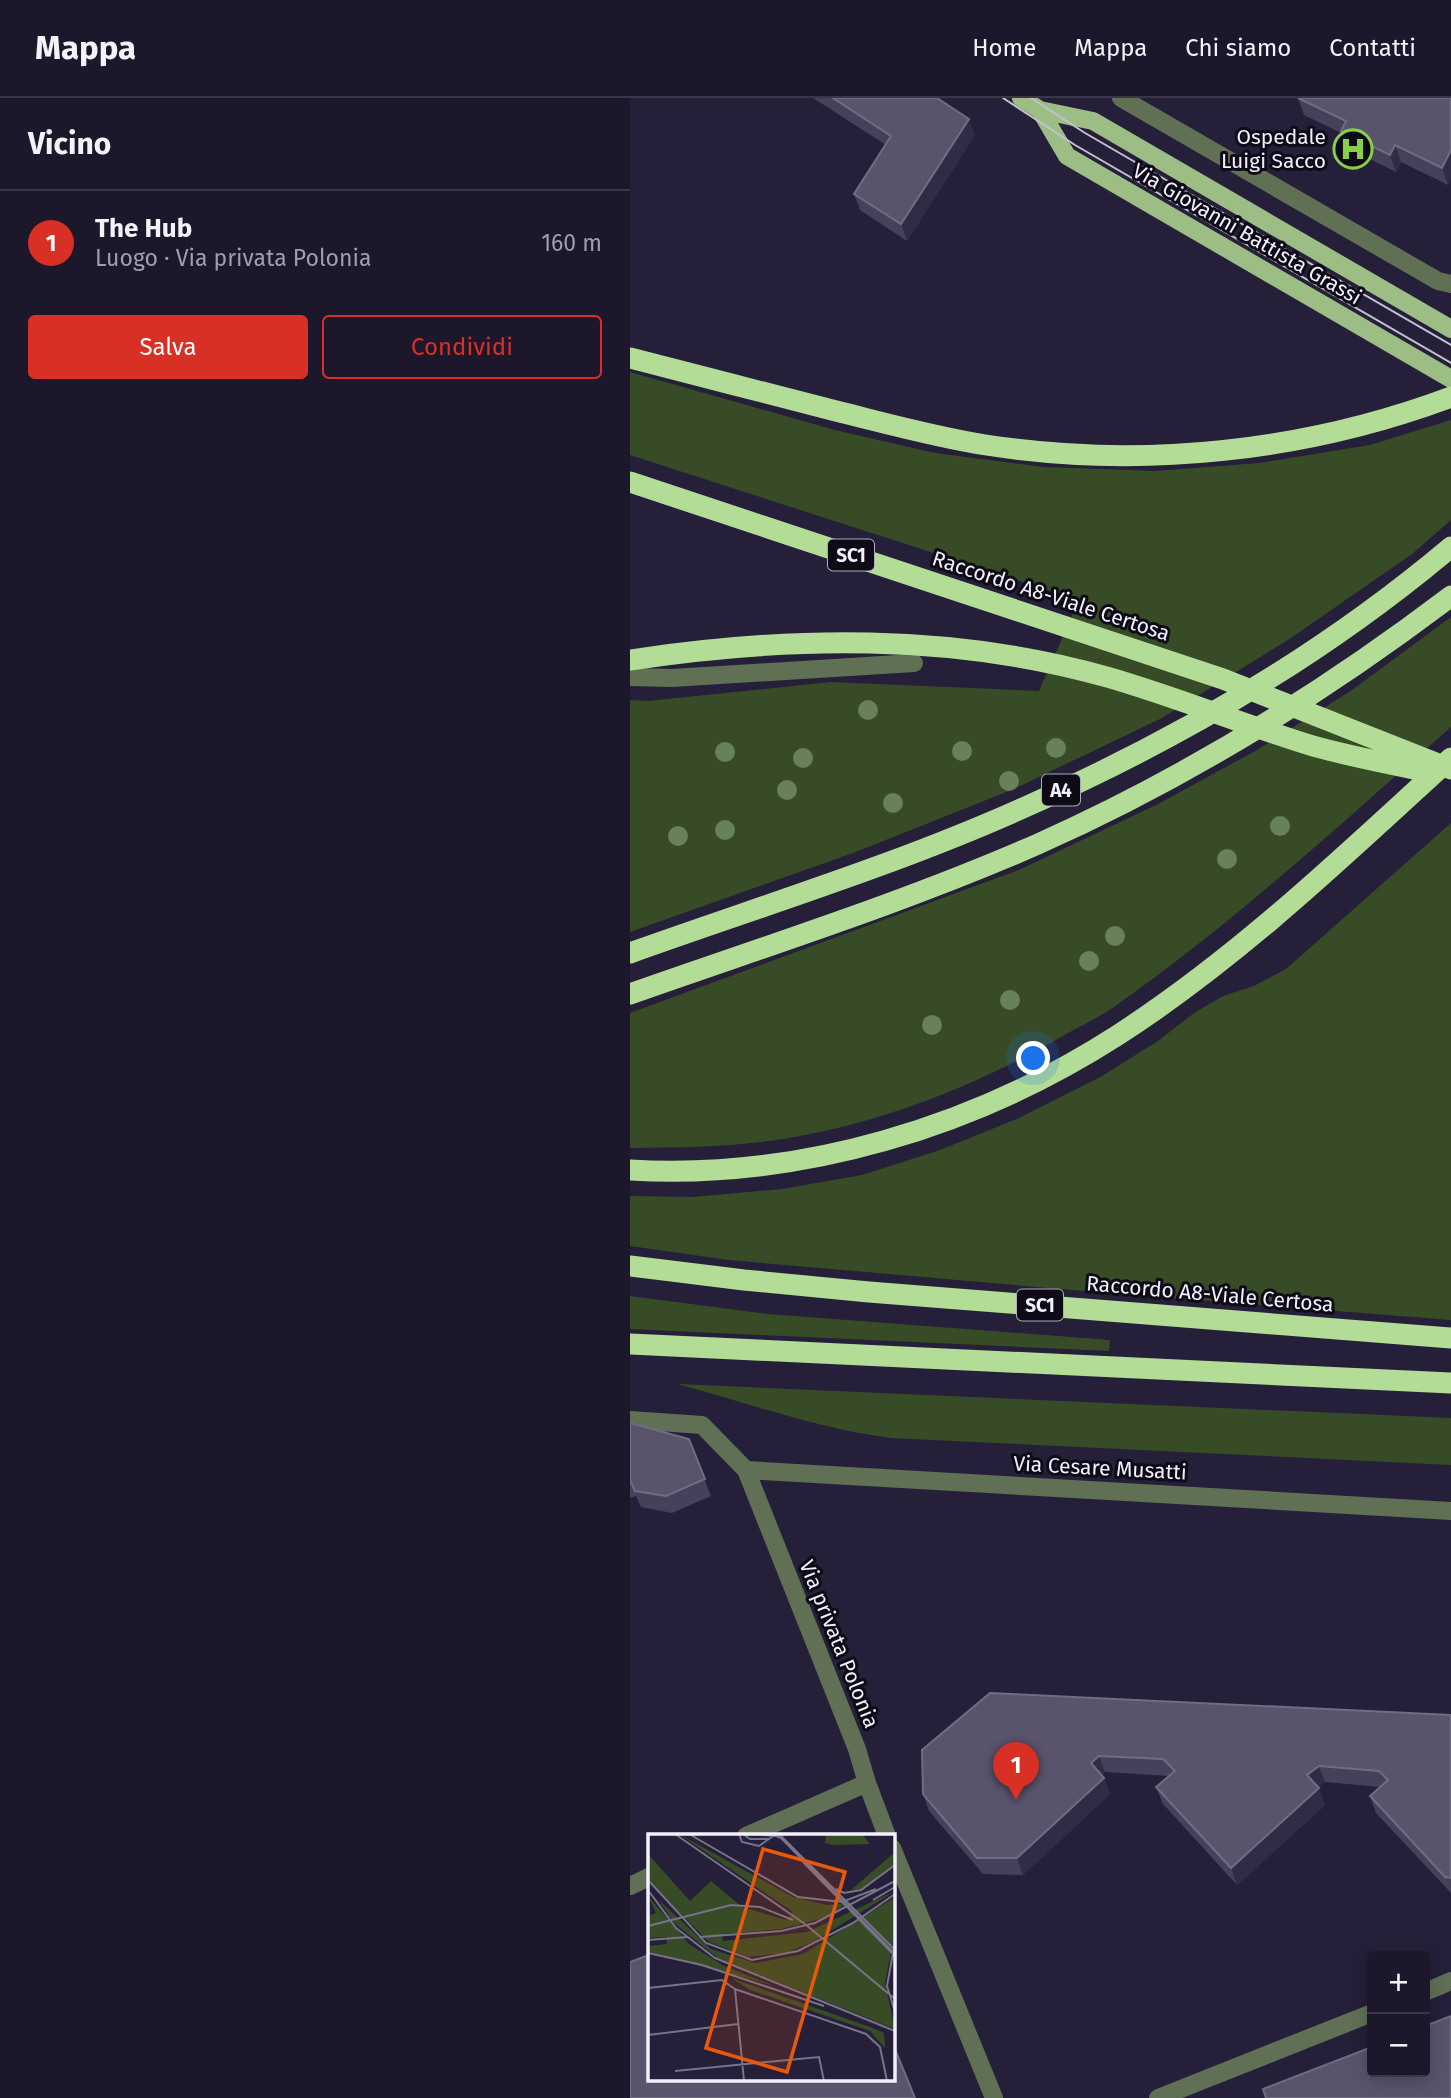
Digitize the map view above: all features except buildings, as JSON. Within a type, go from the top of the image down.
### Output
[{"type":"highway","points":[[630,358],[911,430],[986,445],[1083,454],[1223,451],[1284,443],[1387,419],[1451,397]]},
{"type":"highway","name":"Raccordo A8-Viale Certosa","points":[[630,482],[1223,679],[1451,769]]},
{"type":"highway","name":"A4","points":[[630,953],[964,832],[1022,809],[1127,758],[1185,727],[1312,650],[1451,547]]},
{"type":"highway","name":"A4","points":[[630,994],[970,872],[1083,822],[1191,768],[1265,725],[1339,678],[1451,596]]},
{"type":"highway","points":[[630,660],[771,644],[888,642],[947,647],[1024,659],[1106,677],[1314,746],[1451,778]]},
{"type":"highway","points":[[630,1170],[693,1172],[733,1169],[826,1154],[928,1126],[1026,1086],[1116,1036],[1233,951],[1380,824],[1451,758]]},
{"type":"highway","name":"Raccordo A8-Viale Certosa","points":[[630,1266],[855,1290],[1451,1338]]},
{"type":"highway","points":[[630,1344],[1451,1383]]},
{"type":"main road","name":"Via Giovanni Battista Grassi","points":[[1021,98],[1040,110],[1093,121],[1451,329]]},
{"type":"main road","name":"Via Giovanni Battista Grassi","points":[[1040,110],[1067,156],[1451,379]]},
{"type":"street","points":[[1121,98],[1438,281],[1451,284]]},
{"type":"street","points":[[630,677],[673,678],[914,663]]},
{"type":"street","points":[[630,1420],[702,1425],[746,1470]]},
{"type":"street","name":"Via Cesare Musatti","points":[[746,1470],[1451,1511]]},
{"type":"street","name":"Via privata Polonia","points":[[746,1470],[857,1749],[886,1834]]},
{"type":"street","points":[[751,1834],[867,1783]]},
{"type":"street","points":[[894,1854],[993,2098]]},
{"type":"street","points":[[630,1885],[648,1877]]},
{"type":"street","points":[[1430,1990],[1451,1981]]},
{"type":"street","points":[[1158,2098],[1369,2014]]},
{"type":"green space","points":[[630,372],[835,430],[935,453],[1044,467],[1155,471],[1259,463],[1370,445],[1451,420],[1451,520],[1412,554],[1291,638],[1162,718],[1014,789],[853,853],[630,932],[630,700],[648,701],[831,682],[1039,691],[1079,600],[630,455]]},
{"type":"green space","points":[[1451,617],[1451,727],[1247,905],[1112,1008],[1035,1052],[966,1085],[858,1123],[764,1142],[630,1148],[630,1013],[1019,870],[1158,804],[1257,750],[1352,690]]},
{"type":"green space","points":[[1451,823],[1451,1320],[729,1260],[630,1246],[630,1196],[693,1197],[782,1189],[862,1175],[940,1150],[1019,1118],[1102,1076],[1223,996],[1254,986],[1286,969]]},
{"type":"green space","points":[[630,1296],[768,1314],[1110,1340],[1109,1351],[630,1329]]},
{"type":"green space","points":[[677,1384],[1451,1418],[1451,1465],[891,1438],[810,1422]]},
{"type":"tram line","points":[[1003,98],[1075,145],[1451,363]]},
{"type":"tram line","points":[[1031,98],[1085,133],[1451,345]]},
{"type":"place","name":"Ospedale Luigi Sacco","points":[[1353,149]]},
{"type":"place","name":"The Hub","points":[[1016,1800]]}]
